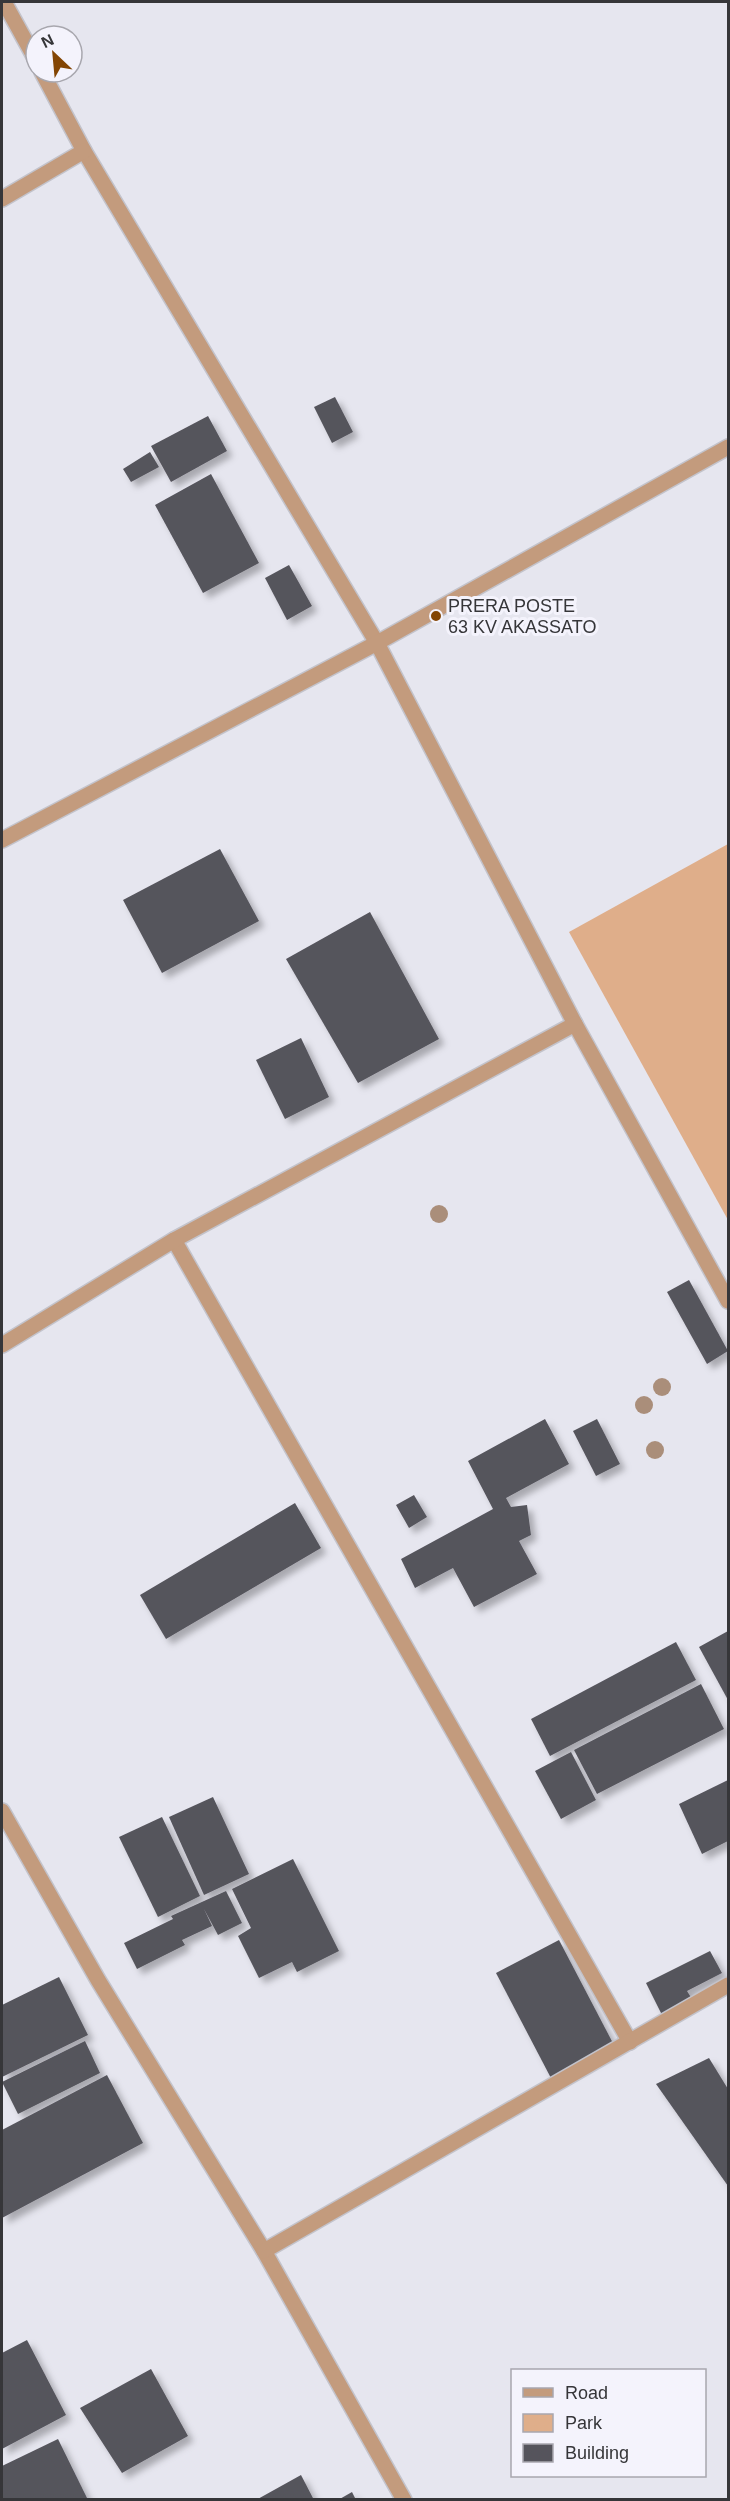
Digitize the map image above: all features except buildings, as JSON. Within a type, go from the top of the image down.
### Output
[{"type":"street","points":[[4,2],[24,38]]},
{"type":"street","points":[[48,84],[84,151],[377,643],[575,1024],[729,1301]]},
{"type":"street","points":[[2,199],[84,151]]},
{"type":"street","points":[[2,840],[377,643],[729,447]]},
{"type":"street","points":[[2,1346],[174,1240],[575,1024]]},
{"type":"street","points":[[174,1240],[630,2042]]},
{"type":"street","points":[[2,1811],[98,1980],[264,2251],[404,2499]]},
{"type":"street","points":[[264,2251],[729,1985]]},
{"type":"green space","points":[[728,844],[728,1220],[569,932]]},
{"type":"place","name":"PRERA POSTE 63 KV AKASSATO","points":[[436,616]]}]
